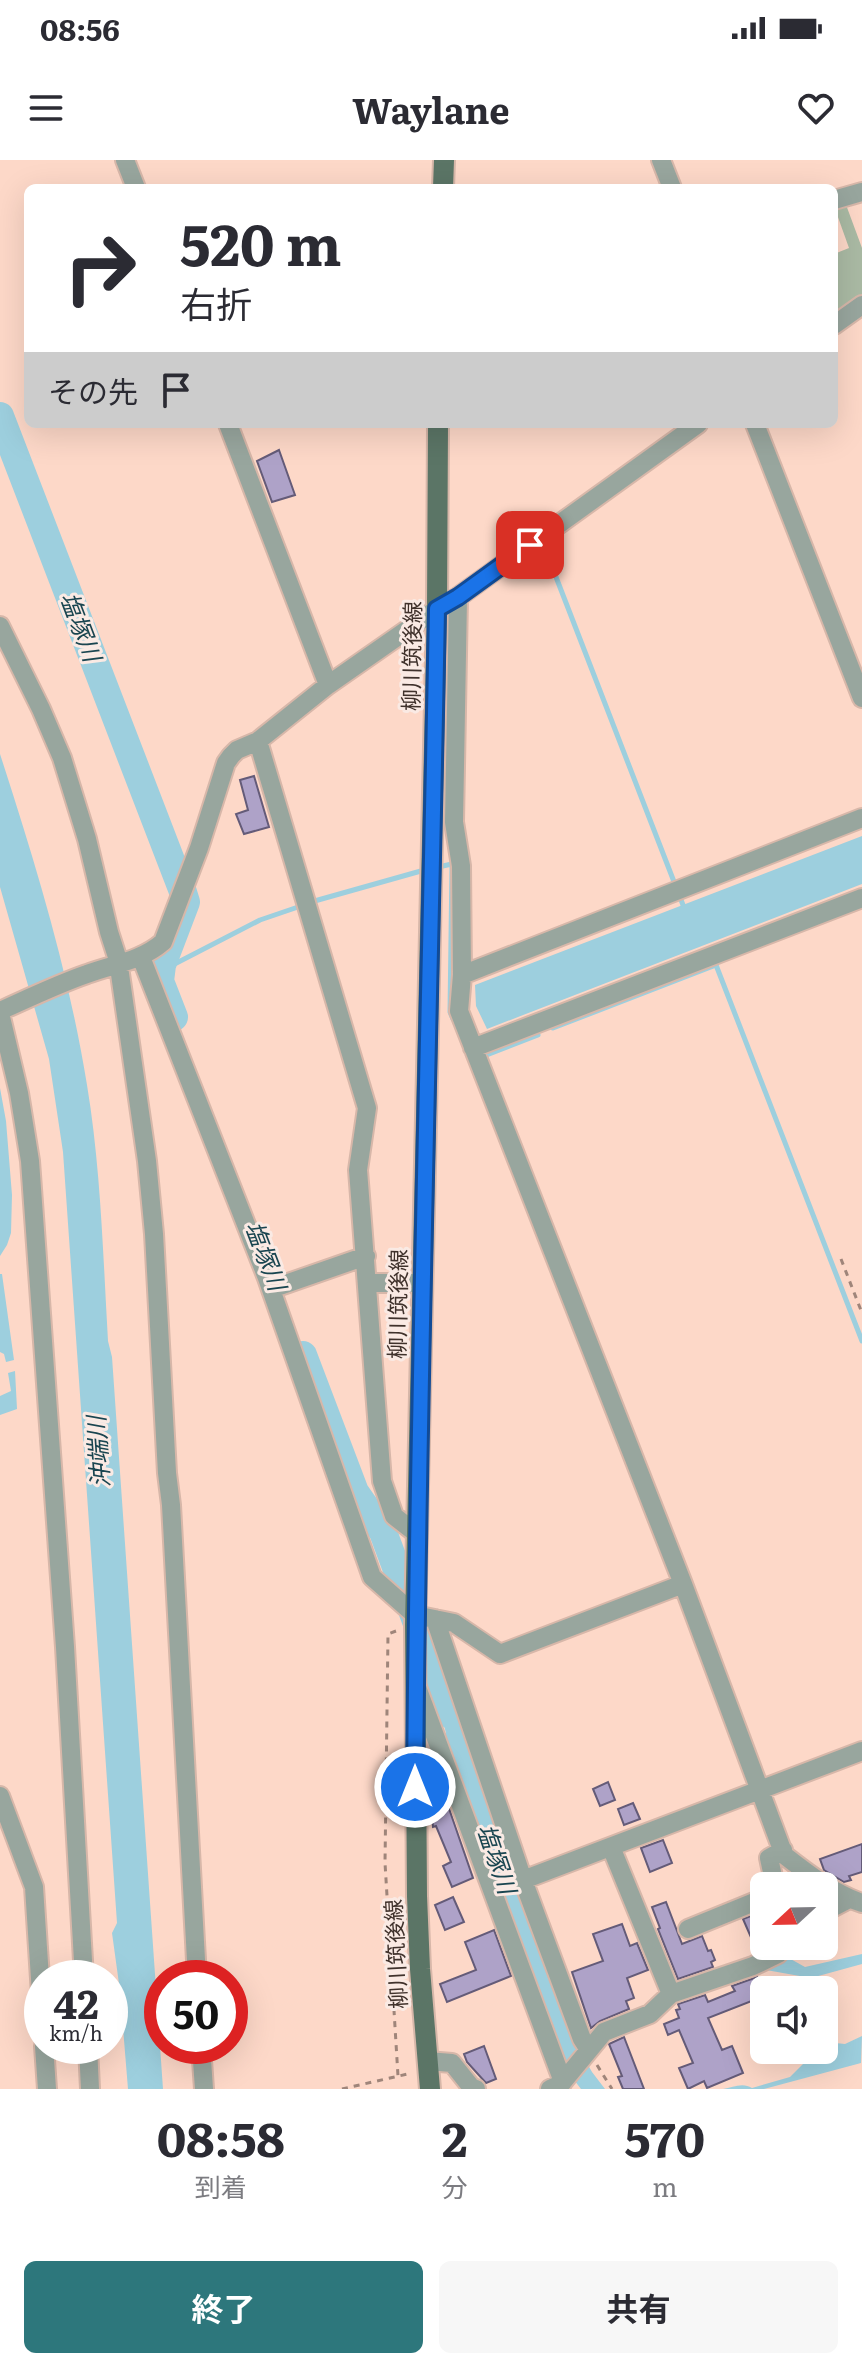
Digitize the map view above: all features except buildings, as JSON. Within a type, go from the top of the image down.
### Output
[{"type":"main road","points":[[443,184],[444,160]]},
{"type":"main road","name":"柳川筑後線","points":[[429,2073],[417,1896],[415,1682],[422,1620],[417,1534],[437,609],[438,428]]},
{"type":"street","points":[[125,160],[134,184]]},
{"type":"street","points":[[661,160],[670,184]]},
{"type":"street","points":[[838,199],[862,192]]},
{"type":"street","points":[[838,322],[862,305]]},
{"type":"street","points":[[230,428],[328,685]]},
{"type":"street","points":[[83,1960],[65,1647],[30,1161],[5,1009],[87,974],[141,957],[163,942],[199,848],[226,763],[237,750],[258,741],[328,685],[458,597],[692,428]]},
{"type":"street","points":[[757,428],[862,698]]},
{"type":"street","points":[[458,597],[454,822],[461,866],[462,975],[459,1011],[683,1584],[784,1855],[855,1901]]},
{"type":"street","points":[[0,626],[62,758],[87,839],[119,964],[139,1100],[154,1234],[196,1960]]},
{"type":"street","points":[[258,741],[367,1108],[358,1170],[382,1481],[394,1516],[417,1534]]},
{"type":"street","points":[[462,975],[862,818]]},
{"type":"street","points":[[473,1048],[862,898]]},
{"type":"street","points":[[141,957],[271,1289],[372,1577],[422,1620],[587,2053]]},
{"type":"street","points":[[271,1289],[366,1256]]},
{"type":"street","points":[[368,1283],[422,1283]]},
{"type":"street","points":[[422,1620],[454,1623],[500,1654],[683,1584]]},
{"type":"street","points":[[415,1682],[561,2084]]},
{"type":"street","points":[[523,1880],[862,1751]]},
{"type":"street","points":[[0,1796],[34,1887],[39,1960]]},
{"type":"street","points":[[611,1847],[671,1994]]},
{"type":"street","points":[[772,1872],[769,1858],[783,1850]]},
{"type":"street","points":[[688,1929],[750,1904]]},
{"type":"street","points":[[561,2084],[604,2032],[650,2014],[671,1994],[766,1960]]},
{"type":"street","points":[[429,2073],[452,2063],[476,2089]]},
{"type":"street","points":[[45,2064],[47,2089]]},
{"type":"street","points":[[89,2064],[90,2089]]},
{"type":"street","points":[[202,2064],[204,2089]]},
{"type":"path","points":[[841,1259],[862,1313]]},
{"type":"path","points":[[398,2076],[385,1863],[388,1634],[422,1620]]},
{"type":"path","points":[[587,2053],[612,2089]]},
{"type":"path","points":[[342,2089],[398,2076],[429,2073]]},
{"type":"green space","points":[[845,202],[862,248],[862,296],[838,313],[838,252],[849,248],[838,217],[838,205]]},
{"type":"water","name":"沖端川","points":[[0,754],[61,960],[80,1043],[92,1117],[154,1960],[144,1960],[144,2064],[161,2064],[163,2089],[128,2089],[128,1960],[116,1960],[112,1933],[117,1923],[63,1152],[49,1059],[0,887]]},
{"type":"water","points":[[862,836],[862,884],[487,1029],[476,1006],[475,985]]},
{"type":"water","points":[[0,1088],[12,1195],[11,1233],[0,1256]]},
{"type":"water","points":[[0,1274],[14,1360],[6,1362],[4,1354],[0,1352]]},
{"type":"water","points":[[15,1371],[17,1409],[0,1415],[0,1396],[11,1391],[8,1373]]},
{"type":"water","name":"塩塚川","points":[[445,1669],[579,2049],[605,2089],[581,2089],[571,2075],[515,1932],[443,1736],[446,1733],[433,1684]]},
{"type":"water","points":[[862,1954],[862,1964],[818,1976],[766,1970],[765,1966],[780,1960],[792,1960],[805,1967]]},
{"type":"water","points":[[862,2036],[861,2063],[764,2089],[723,2089],[742,2085],[752,2088],[790,2077],[803,2064],[838,2064],[838,2043],[845,2044]]},
{"type":"waterway","name":"塩塚川","points":[[0,416],[186,902],[162,965],[160,981],[174,1017]]},
{"type":"waterway","points":[[544,546],[683,905]]},
{"type":"waterway","points":[[438,867],[452,864],[450,1012],[453,1019]]},
{"type":"waterway","points":[[311,902],[428,869]]},
{"type":"waterway","points":[[161,971],[260,920],[301,906]]},
{"type":"waterway","points":[[553,1028],[716,965],[862,1341]]},
{"type":"waterway","points":[[484,1056],[538,1035]]},
{"type":"waterway","name":"塩塚川","points":[[303,1355],[355,1492],[383,1532],[451,1715]]},
{"type":"route","points":[[415,1787],[422,1250],[437,609],[530,545]]}]
